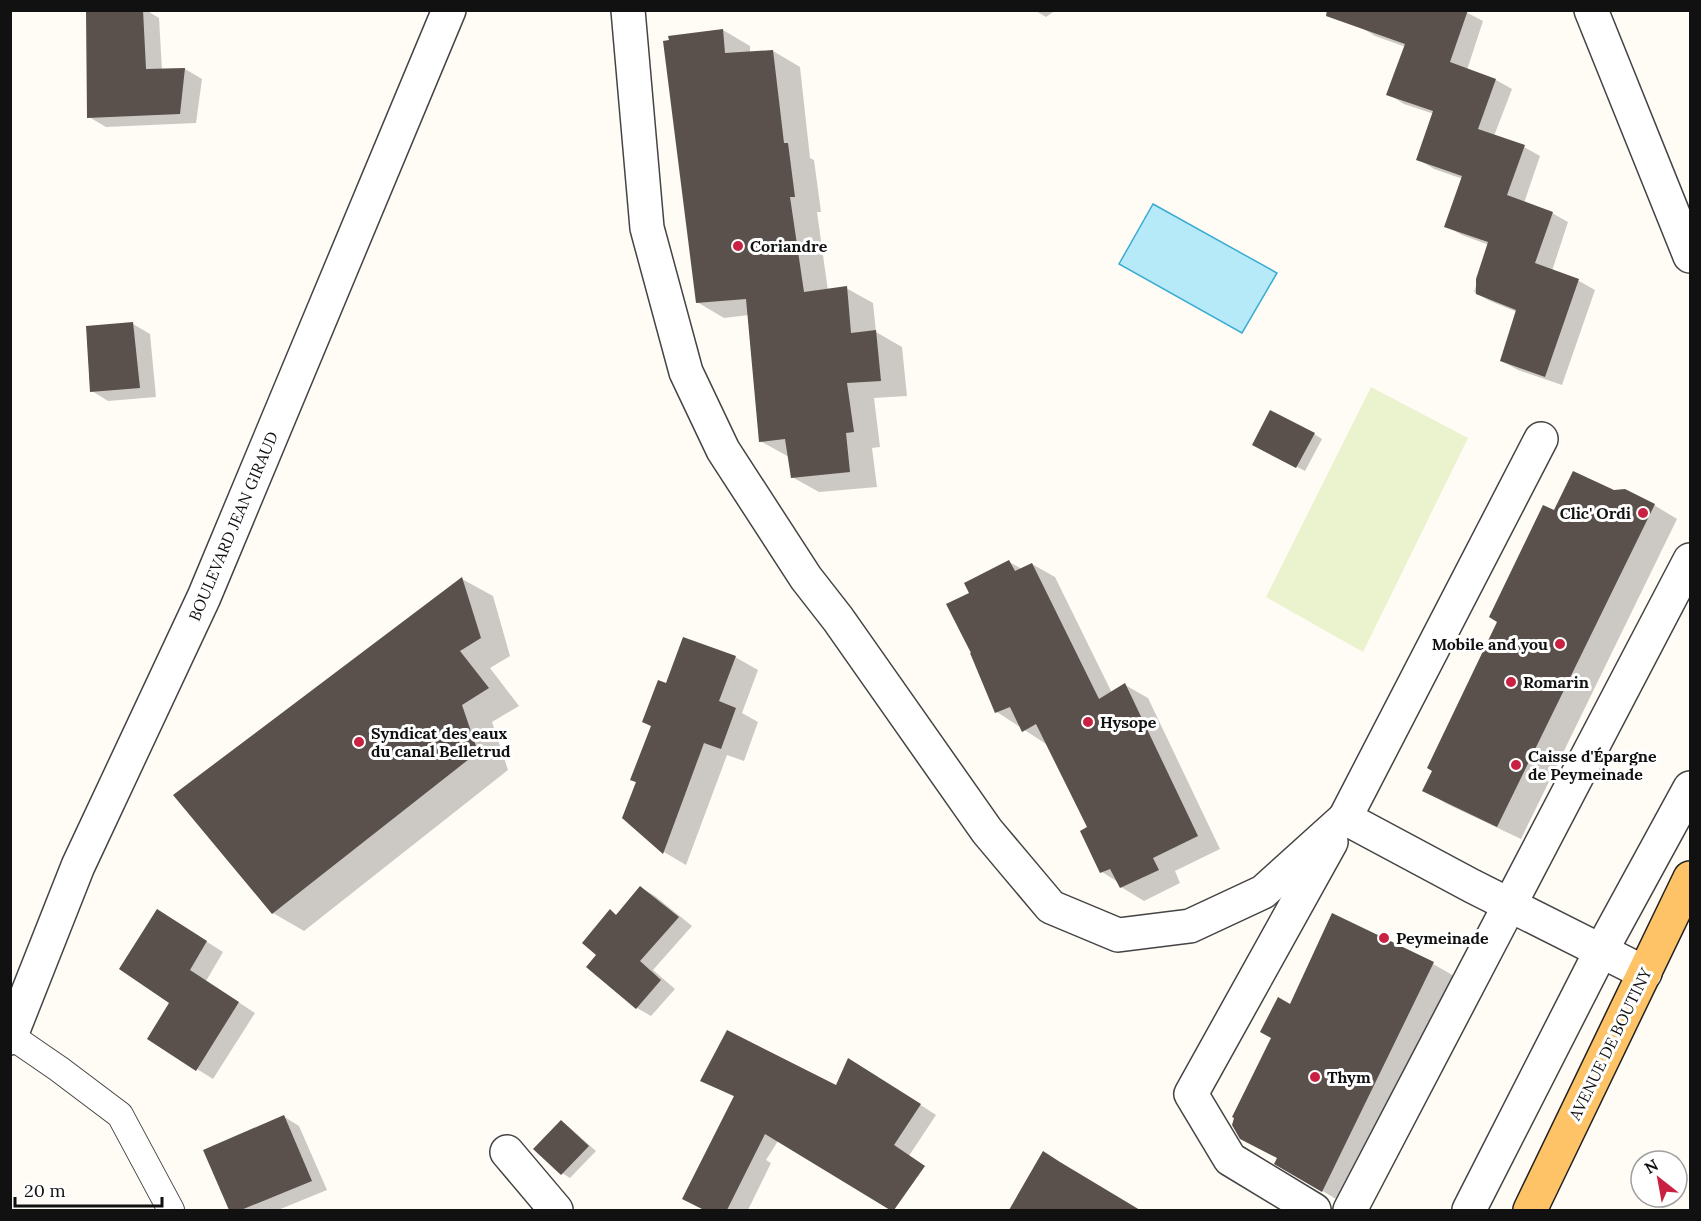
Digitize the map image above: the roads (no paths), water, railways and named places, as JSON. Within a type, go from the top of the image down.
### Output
[{"type":"main road","name":"AVENUE DE BOUTINY","points":[[1530,1210],[1690,878]]},
{"type":"street","name":"BOULEVARD JEAN GIRAUD","points":[[11,1037],[78,866],[204,597],[449,10]]},
{"type":"street","points":[[628,10],[647,228],[686,372],[723,450],[806,578],[838,619],[987,831],[1051,907],[1118,935],[1190,926],[1263,892],[1345,818]]},
{"type":"street","points":[[1591,10],[1690,256]]},
{"type":"street","points":[[1314,1210],[1230,1159],[1191,1094],[1345,818],[1541,439]]},
{"type":"street","points":[[1350,1210],[1690,560]]},
{"type":"street","points":[[1469,1210],[1601,951],[1690,788]]},
{"type":"street","points":[[1345,818],[1509,905],[1645,973]]},
{"type":"street","points":[[507,1152],[556,1210]]},
{"type":"lane","points":[[11,1037],[59,1069],[120,1115],[171,1210]]},
{"type":"water","points":[[1153,204],[1277,273],[1242,333],[1119,264]]},
{"type":"place","name":"Coriandre","points":[[738,246]]},
{"type":"place","name":"Clic' Ordi","points":[[1643,513]]},
{"type":"place","name":"Mobile and you","points":[[1560,644]]},
{"type":"place","name":"Romarin","points":[[1511,682]]},
{"type":"place","name":"Hysope","points":[[1088,722]]},
{"type":"place","name":"Syndicat des eaux du canal Belletrud","points":[[359,742]]},
{"type":"place","name":"Caisse d'Épargne de Peymeinade","points":[[1516,765]]},
{"type":"place","name":"Peymeinade","points":[[1384,938]]},
{"type":"place","name":"Thym","points":[[1315,1077]]}]
